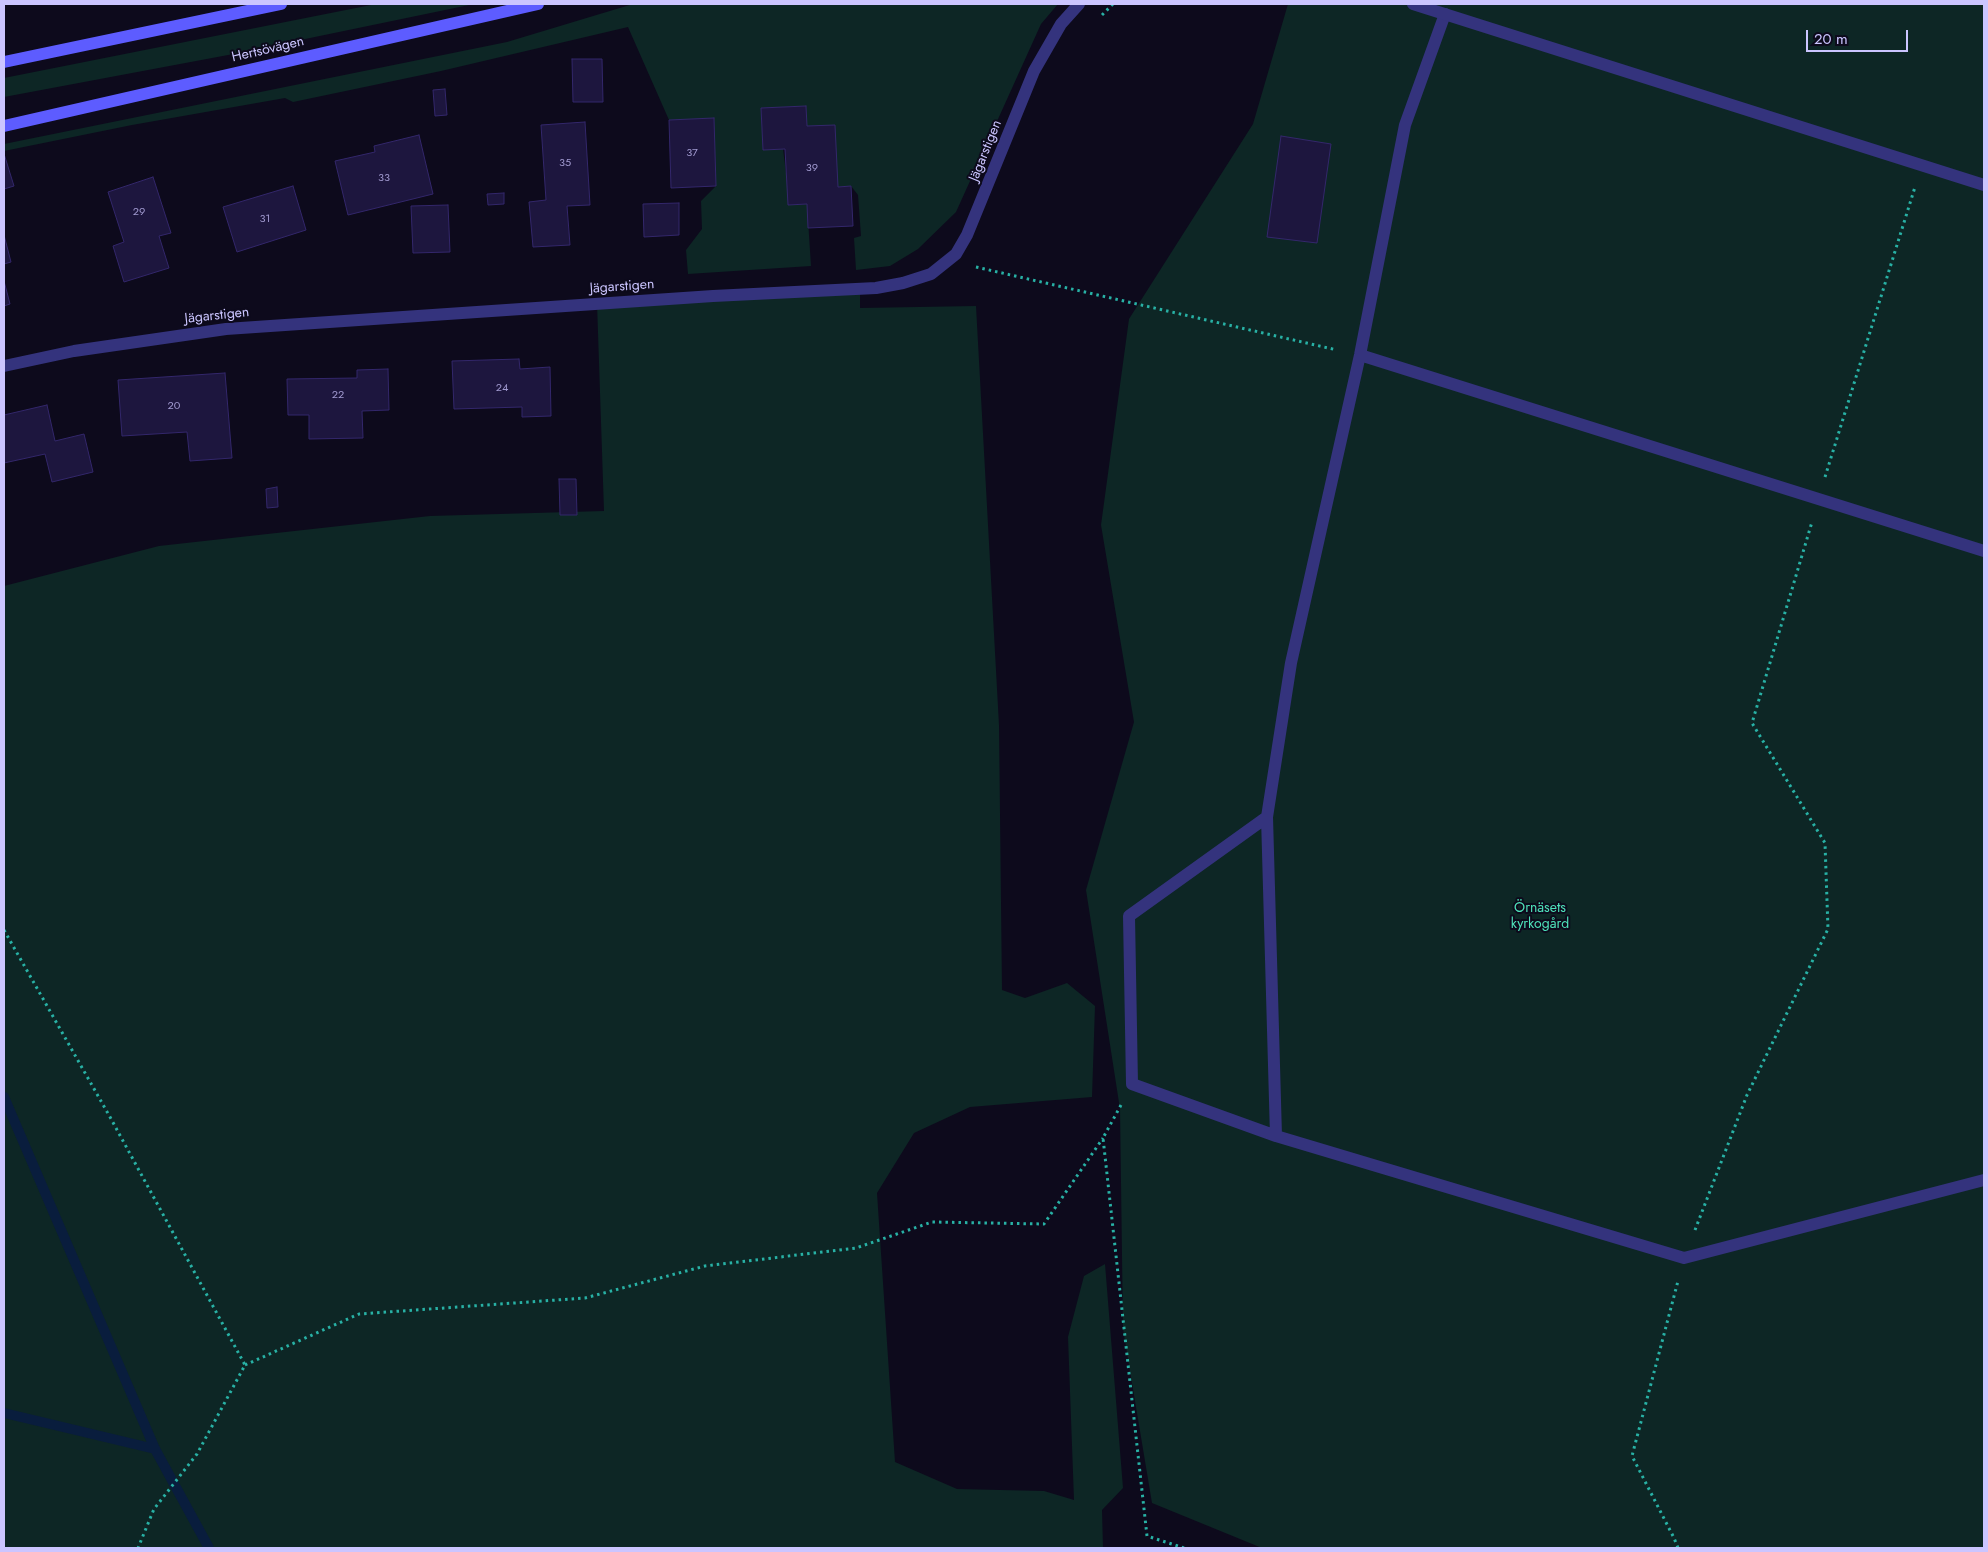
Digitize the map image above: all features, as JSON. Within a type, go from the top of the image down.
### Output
[{"type":"main road","points":[[4,62],[281,4]]},
{"type":"main road","name":"Hertsövägen","points":[[4,126],[538,4]]},
{"type":"street","name":"Jägarstigen","points":[[4,366],[74,351],[226,329],[713,296],[876,288],[903,283],[931,274],[956,254],[967,236],[1038,63],[1061,24],[1079,4]]},
{"type":"street","points":[[1413,4],[1447,9],[1984,185]]},
{"type":"street","points":[[1276,1136],[1267,817],[1291,663],[1360,355],[1405,125],[1447,9]]},
{"type":"street","points":[[1360,355],[1818,500],[1984,550]]},
{"type":"street","points":[[1267,817],[1129,916],[1132,1084],[1276,1136],[1684,1258],[1984,1180]]},
{"type":"path","points":[[1678,1548],[1632,1456],[1684,1258],[1747,1095],[1828,929],[1825,843],[1752,723],[1921,165]]},
{"type":"path","points":[[949,261],[1360,355]]},
{"type":"path","points":[[4,930],[110,1117],[245,1366]]},
{"type":"path","points":[[138,1548],[159,1503],[197,1454],[245,1366],[359,1314],[585,1298],[705,1266],[856,1248],[932,1222],[1044,1224],[1103,1138],[1132,1084]]},
{"type":"path","points":[[1103,1138],[1147,1536],[1184,1548]]},
{"type":"green space","points":[[376,4],[474,4],[228,55],[4,97],[4,78]]},
{"type":"green space","points":[[633,4],[1058,4],[1041,24],[956,212],[918,249],[890,266],[856,270],[854,238],[861,236],[858,195],[851,186],[838,187],[807,126],[806,106],[761,108],[763,150],[783,149],[790,205],[807,204],[811,266],[688,274],[686,250],[702,229],[701,201],[716,186],[714,119],[669,120],[628,27],[441,71],[293,102],[285,98],[132,125],[4,151],[4,144],[507,42]]},
{"type":"green space","name":"Örnäsets kyrkogård","points":[[1288,4],[1984,4],[1984,1548],[1262,1548],[1152,1503],[1123,1329],[1120,1109],[1086,890],[1134,722],[1101,525],[1129,319],[1253,124]]},
{"type":"green space","points":[[860,289],[860,308],[976,306],[999,725],[1002,990],[1025,998],[1067,983],[1095,1006],[1092,1097],[970,1107],[914,1133],[877,1193],[895,1462],[957,1489],[1044,1491],[1074,1500],[1068,1337],[1084,1276],[1105,1264],[1123,1488],[1102,1510],[1103,1548],[4,1548],[4,586],[159,546],[430,516],[604,511],[597,303]]},
{"type":"building","points":[[572,59],[602,59],[603,102],[573,102]]},
{"type":"building","points":[[445,89],[447,115],[435,116],[433,90]]},
{"type":"building","points":[[806,106],[807,126],[835,125],[838,187],[851,186],[853,226],[808,228],[807,204],[788,205],[785,149],[763,150],[761,108]]},
{"type":"building","points":[[714,118],[716,186],[671,188],[669,120]]},
{"type":"building","points":[[585,122],[590,205],[567,206],[570,245],[533,247],[529,202],[546,200],[541,125]]},
{"type":"building","points":[[419,135],[433,194],[348,215],[335,161],[375,152],[374,146]]},
{"type":"building","points":[[1281,136],[1331,144],[1317,243],[1267,237]]},
{"type":"building","points":[[4,158],[14,186],[4,189]]},
{"type":"building","points":[[153,177],[171,233],[159,236],[169,268],[124,282],[113,246],[124,242],[108,192]]},
{"type":"building","points":[[293,186],[306,230],[237,252],[223,207]]},
{"type":"building","points":[[504,193],[504,204],[488,205],[487,194]]},
{"type":"building","points":[[679,203],[679,235],[644,237],[643,204]]},
{"type":"building","points":[[448,205],[450,252],[413,253],[411,206]]},
{"type":"building","points":[[4,235],[11,262],[4,264]]},
{"type":"building","points":[[4,281],[10,304],[4,306]]},
{"type":"building","points":[[519,359],[520,369],[550,367],[551,416],[522,417],[522,407],[454,409],[452,361]]},
{"type":"building","points":[[388,369],[389,410],[362,411],[363,438],[309,439],[309,415],[288,415],[287,379],[357,378],[357,370]]},
{"type":"building","points":[[225,373],[232,458],[190,461],[187,432],[122,436],[118,380]]},
{"type":"building","points":[[47,405],[55,441],[84,434],[93,472],[52,482],[45,454],[4,463],[4,415]]},
{"type":"building","points":[[559,479],[576,479],[577,515],[560,515]]},
{"type":"building","points":[[277,487],[278,507],[267,508],[266,489]]},
{"type":"waterway","points":[[4,1097],[155,1449],[209,1548]]},
{"type":"waterway","points":[[4,1413],[155,1449]]}]
